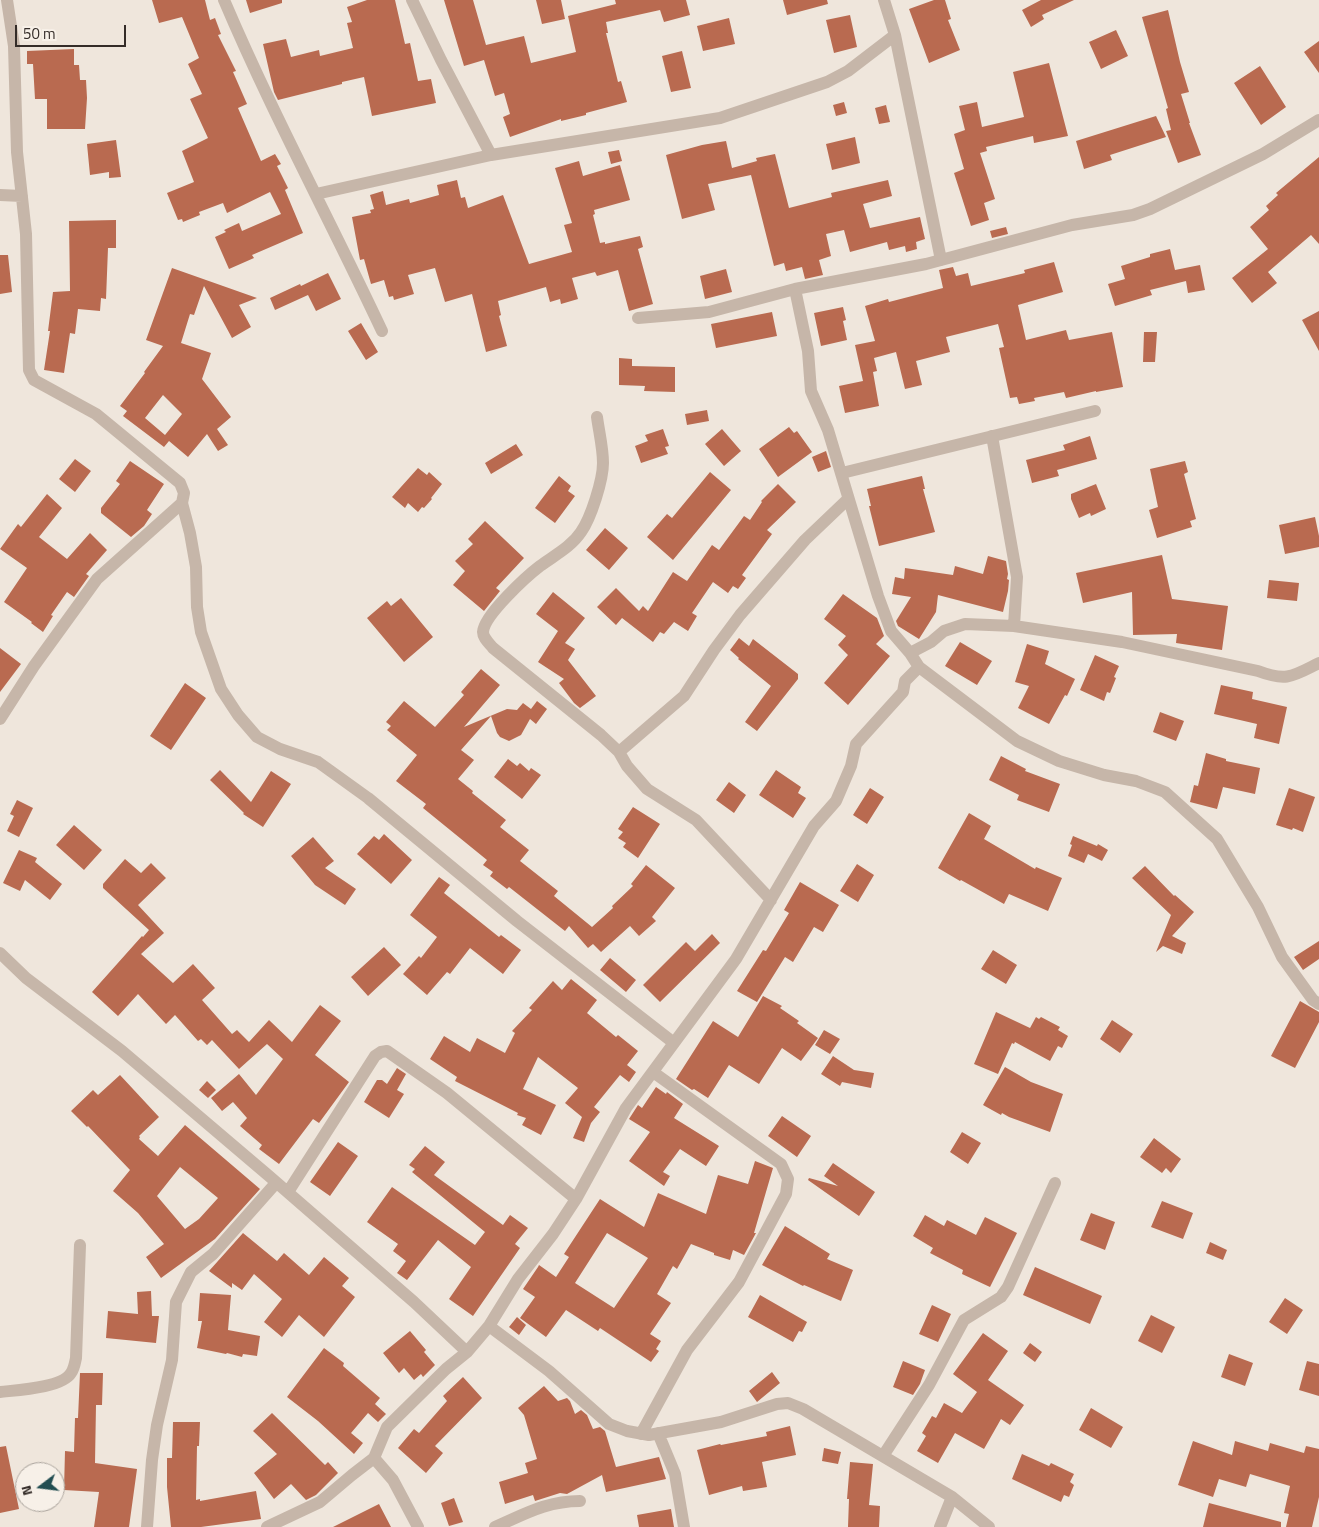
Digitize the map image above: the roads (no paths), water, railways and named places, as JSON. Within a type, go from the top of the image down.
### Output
[{"type":"street","points":[[7,0],[14,46],[17,152],[26,234],[29,370],[34,380],[96,414],[180,483],[184,493],[182,503],[196,567],[197,607],[201,632],[221,689],[238,716],[257,737],[280,749],[318,762],[368,798],[517,920],[674,1043]]},
{"type":"street","points":[[224,0],[254,69],[382,331]]},
{"type":"street","points":[[412,0],[491,155]]},
{"type":"street","points":[[884,0],[894,35],[941,260]]},
{"type":"street","points":[[316,194],[491,155],[720,118],[828,82],[848,71],[894,35]]},
{"type":"street","points":[[638,318],[709,312],[795,289],[941,260],[1072,225],[1133,215],[1150,209],[1263,154],[1319,120]]},
{"type":"street","points":[[0,196],[22,196]]},
{"type":"street","points":[[795,289],[808,351],[811,391],[828,430],[848,499],[891,631],[919,667],[1017,741],[1059,761],[1104,775],[1136,781],[1165,792],[1216,839],[1258,906],[1282,957],[1313,1000],[1319,1004]]},
{"type":"street","points":[[842,473],[1095,411]]},
{"type":"street","points":[[597,417],[603,464],[596,497],[582,531],[568,547],[538,567],[496,608],[487,620],[483,631],[485,638],[493,648],[602,735],[619,752],[627,766],[646,789],[696,820],[771,900]]},
{"type":"street","points":[[992,436],[1017,577],[1014,626]]},
{"type":"street","points":[[619,752],[684,696],[714,650],[745,608],[805,540],[848,499]]},
{"type":"street","points":[[0,718],[34,666],[97,579],[182,503]]},
{"type":"street","points":[[910,653],[931,642],[944,631],[965,624],[1014,626],[1122,642],[1258,671],[1272,677],[1286,678],[1319,663]]},
{"type":"street","points":[[267,1527],[320,1502],[374,1458],[387,1427],[446,1369],[467,1352],[489,1326],[518,1278],[553,1234],[576,1199],[626,1108],[736,959],[814,826],[836,801],[851,766],[856,744],[903,692],[905,681],[919,667]]},
{"type":"street","points":[[0,953],[26,978],[122,1050],[414,1302],[467,1352]]},
{"type":"street","points":[[288,1192],[375,1056],[387,1051],[447,1093],[576,1199]]},
{"type":"street","points":[[641,1434],[687,1350],[739,1282],[786,1194],[788,1179],[781,1164],[653,1072]]},
{"type":"street","points":[[147,1527],[152,1460],[157,1425],[172,1360],[176,1302],[191,1272],[213,1254],[276,1183]]},
{"type":"street","points":[[883,1456],[929,1385],[964,1320],[1001,1296],[1008,1287],[1055,1183]]},
{"type":"street","points":[[0,1392],[63,1381],[71,1374],[76,1358],[80,1244]]},
{"type":"street","points":[[489,1326],[549,1371],[609,1424],[641,1434],[658,1434],[721,1422],[763,1408],[788,1403],[803,1409],[952,1497],[989,1527]]},
{"type":"street","points":[[658,1434],[675,1474],[684,1527]]},
{"type":"street","points":[[374,1458],[393,1480],[418,1527]]},
{"type":"street","points":[[940,1527],[952,1497]]},
{"type":"street","points":[[495,1527],[543,1506],[562,1501],[580,1501]]}]
